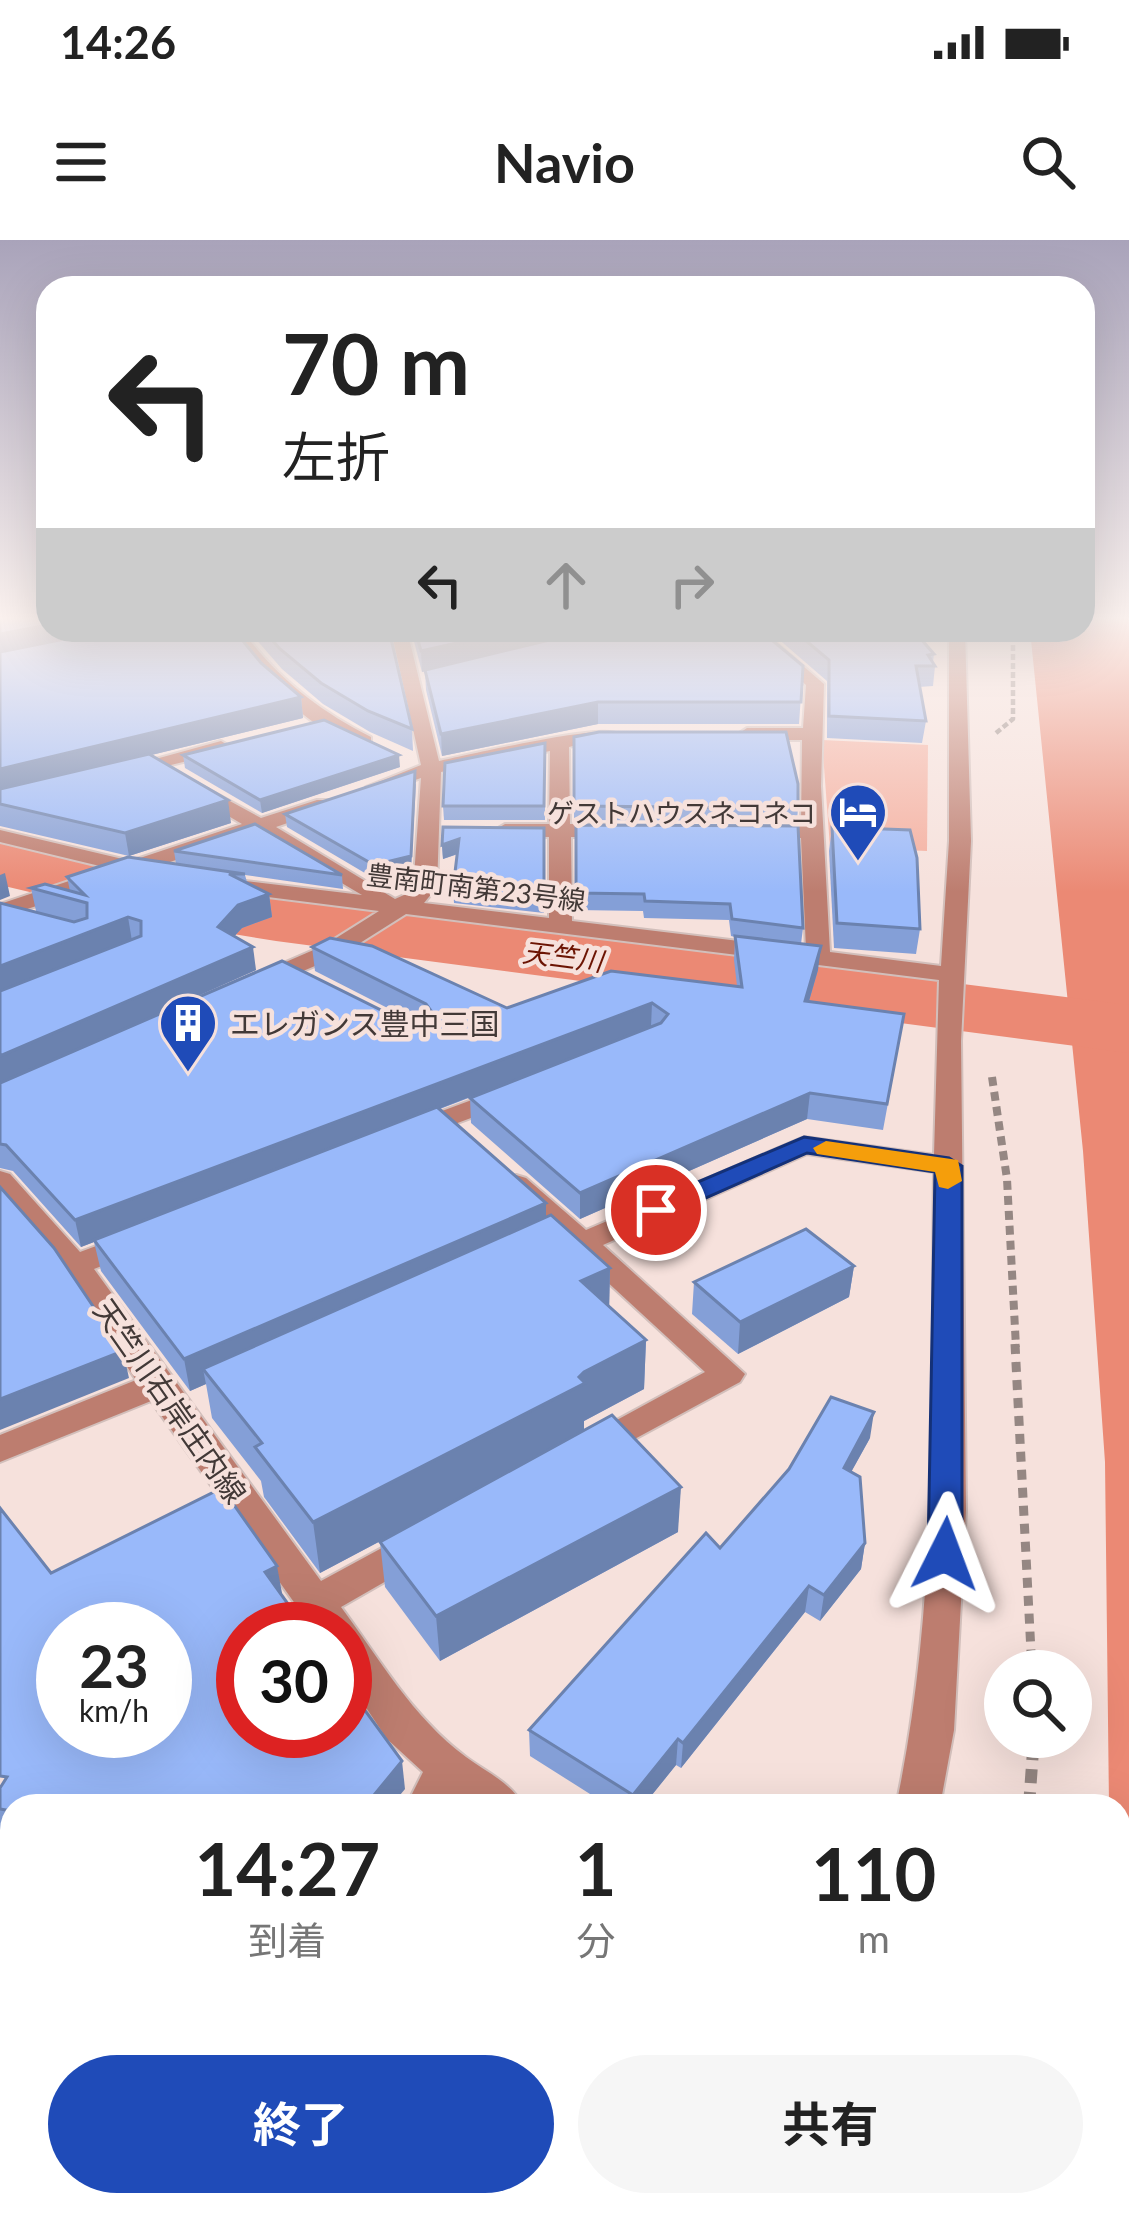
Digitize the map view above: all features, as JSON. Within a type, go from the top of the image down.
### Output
[{"type":"street","points":[[310,707],[328,722],[431,768]]},
{"type":"street","points":[[224,998],[333,950],[425,887],[450,830],[431,768],[423,707]]},
{"type":"street","points":[[813,707],[811,832],[818,958]]},
{"type":"street","points":[[920,1794],[933,1730],[948,1510],[948,1041],[960,841],[958,707]]},
{"type":"street","points":[[306,727],[328,722]]},
{"type":"street","points":[[0,913],[431,768],[598,734],[638,734]]},
{"type":"street","points":[[719,734],[810,734]]},
{"type":"street","points":[[559,741],[561,928]]},
{"type":"street","points":[[110,774],[241,742]]},
{"type":"street","points":[[154,763],[396,910]]},
{"type":"street","points":[[450,830],[631,831]]},
{"type":"street","points":[[743,832],[811,832]]},
{"type":"street","points":[[0,836],[121,869],[173,876]]},
{"type":"street","name":"豊南町南第23号線","points":[[209,883],[950,977]]},
{"type":"street","points":[[0,913],[39,925]]},
{"type":"street","points":[[286,970],[322,990]]},
{"type":"street","points":[[526,1088],[433,1125],[485,1157],[728,1374],[563,1465]]},
{"type":"street","points":[[533,1256],[804,1145],[949,1166]]},
{"type":"street","name":"天竺川右岸庄内線","points":[[0,1180],[75,1264],[157,1385],[188,1410],[316,1602]]},
{"type":"street","points":[[75,1264],[162,1231]]},
{"type":"street","points":[[0,1449],[157,1385]]},
{"type":"street","points":[[345,1602],[440,1534]]},
{"type":"street","points":[[372,1683],[438,1787]]},
{"type":"path","points":[[991,1067],[1007,1179],[1031,1650]]},
{"type":"path","points":[[1030,1794],[1032,1758]]},
{"type":"shaded area","points":[[1038,707],[1129,707],[1129,1794],[1109,1794],[1105,1462],[1083,1151]]},
{"type":"shaded area","points":[[822,740],[928,745],[927,851],[830,847]]},
{"type":"building","points":[[0,707],[258,707],[0,769]]},
{"type":"building","points":[[362,707],[407,707],[412,729]]},
{"type":"building","points":[[434,707],[573,707],[441,734]]},
{"type":"building","points":[[829,707],[923,707],[926,721],[829,716]]},
{"type":"building","points":[[324,720],[399,755],[260,800],[183,755]]},
{"type":"building","points":[[599,732],[786,732],[798,784],[798,808],[574,806],[574,737]]},
{"type":"building","points":[[545,743],[544,806],[443,806],[445,763]]},
{"type":"building","points":[[149,754],[228,800],[125,833],[0,804],[0,789]]},
{"type":"building","points":[[415,771],[411,856],[374,865],[285,814]]},
{"type":"building","points":[[255,824],[342,875],[174,851]]},
{"type":"building","points":[[576,825],[798,826],[803,928],[732,919],[730,904],[645,901],[644,894],[576,893]]},
{"type":"building","points":[[443,827],[544,828],[544,899],[453,889],[459,839],[442,845]]},
{"type":"building","points":[[832,827],[910,830],[917,858],[920,929],[837,923]]},
{"type":"building","points":[[128,857],[245,874],[229,874],[269,894],[238,905],[218,927],[253,947],[0,1056],[0,991],[141,936],[141,921],[128,917],[0,966],[0,903],[74,922],[87,918],[87,903],[31,888],[45,884],[85,895],[67,877]]},
{"type":"building","points":[[735,936],[821,946],[805,1001],[904,1014],[887,1104],[810,1093],[580,1193],[470,1098],[661,1023],[668,1014],[652,1003],[75,1220],[0,1144],[0,1083],[282,961],[403,1021],[427,1020],[432,1012],[426,1004],[312,947],[330,938],[372,946],[507,1008],[611,971],[742,987]]},
{"type":"building","points":[[437,1107],[546,1203],[184,1359],[94,1240]]},
{"type":"building","points":[[0,1187],[54,1248],[123,1351],[0,1399]]},
{"type":"building","points":[[551,1215],[610,1268],[581,1281],[646,1340],[584,1372],[579,1377],[585,1383],[313,1522],[255,1447],[262,1443],[203,1369]]},
{"type":"building","points":[[806,1229],[854,1266],[740,1322],[694,1282]]},
{"type":"building","points":[[831,1397],[874,1412],[844,1468],[860,1477],[865,1543],[824,1595],[809,1586],[683,1743],[678,1739],[634,1794],[529,1730],[706,1533],[720,1548],[789,1469]]},
{"type":"building","points":[[612,1415],[681,1487],[436,1616],[380,1542]]},
{"type":"building","points":[[222,1488],[277,1566],[265,1572],[287,1602],[216,1602],[216,1758],[372,1758],[372,1720],[402,1761],[375,1794],[0,1794],[7,1777],[0,1776],[0,1508],[51,1573]]},
{"type":"waterway","name":"天竺川","points":[[0,864],[148,898],[276,919],[1129,1029]]},
{"type":"slow traffic","points":[[826,1148],[949,1166],[948,1181]]},
{"type":"place","name":"ゲストハウスネコネコ","points":[[858,863]]},
{"type":"place","name":"エレガンス豊中三国","points":[[188,1074]]},
{"type":"route","points":[[656,1210],[804,1145],[949,1166],[945,1554]]}]
